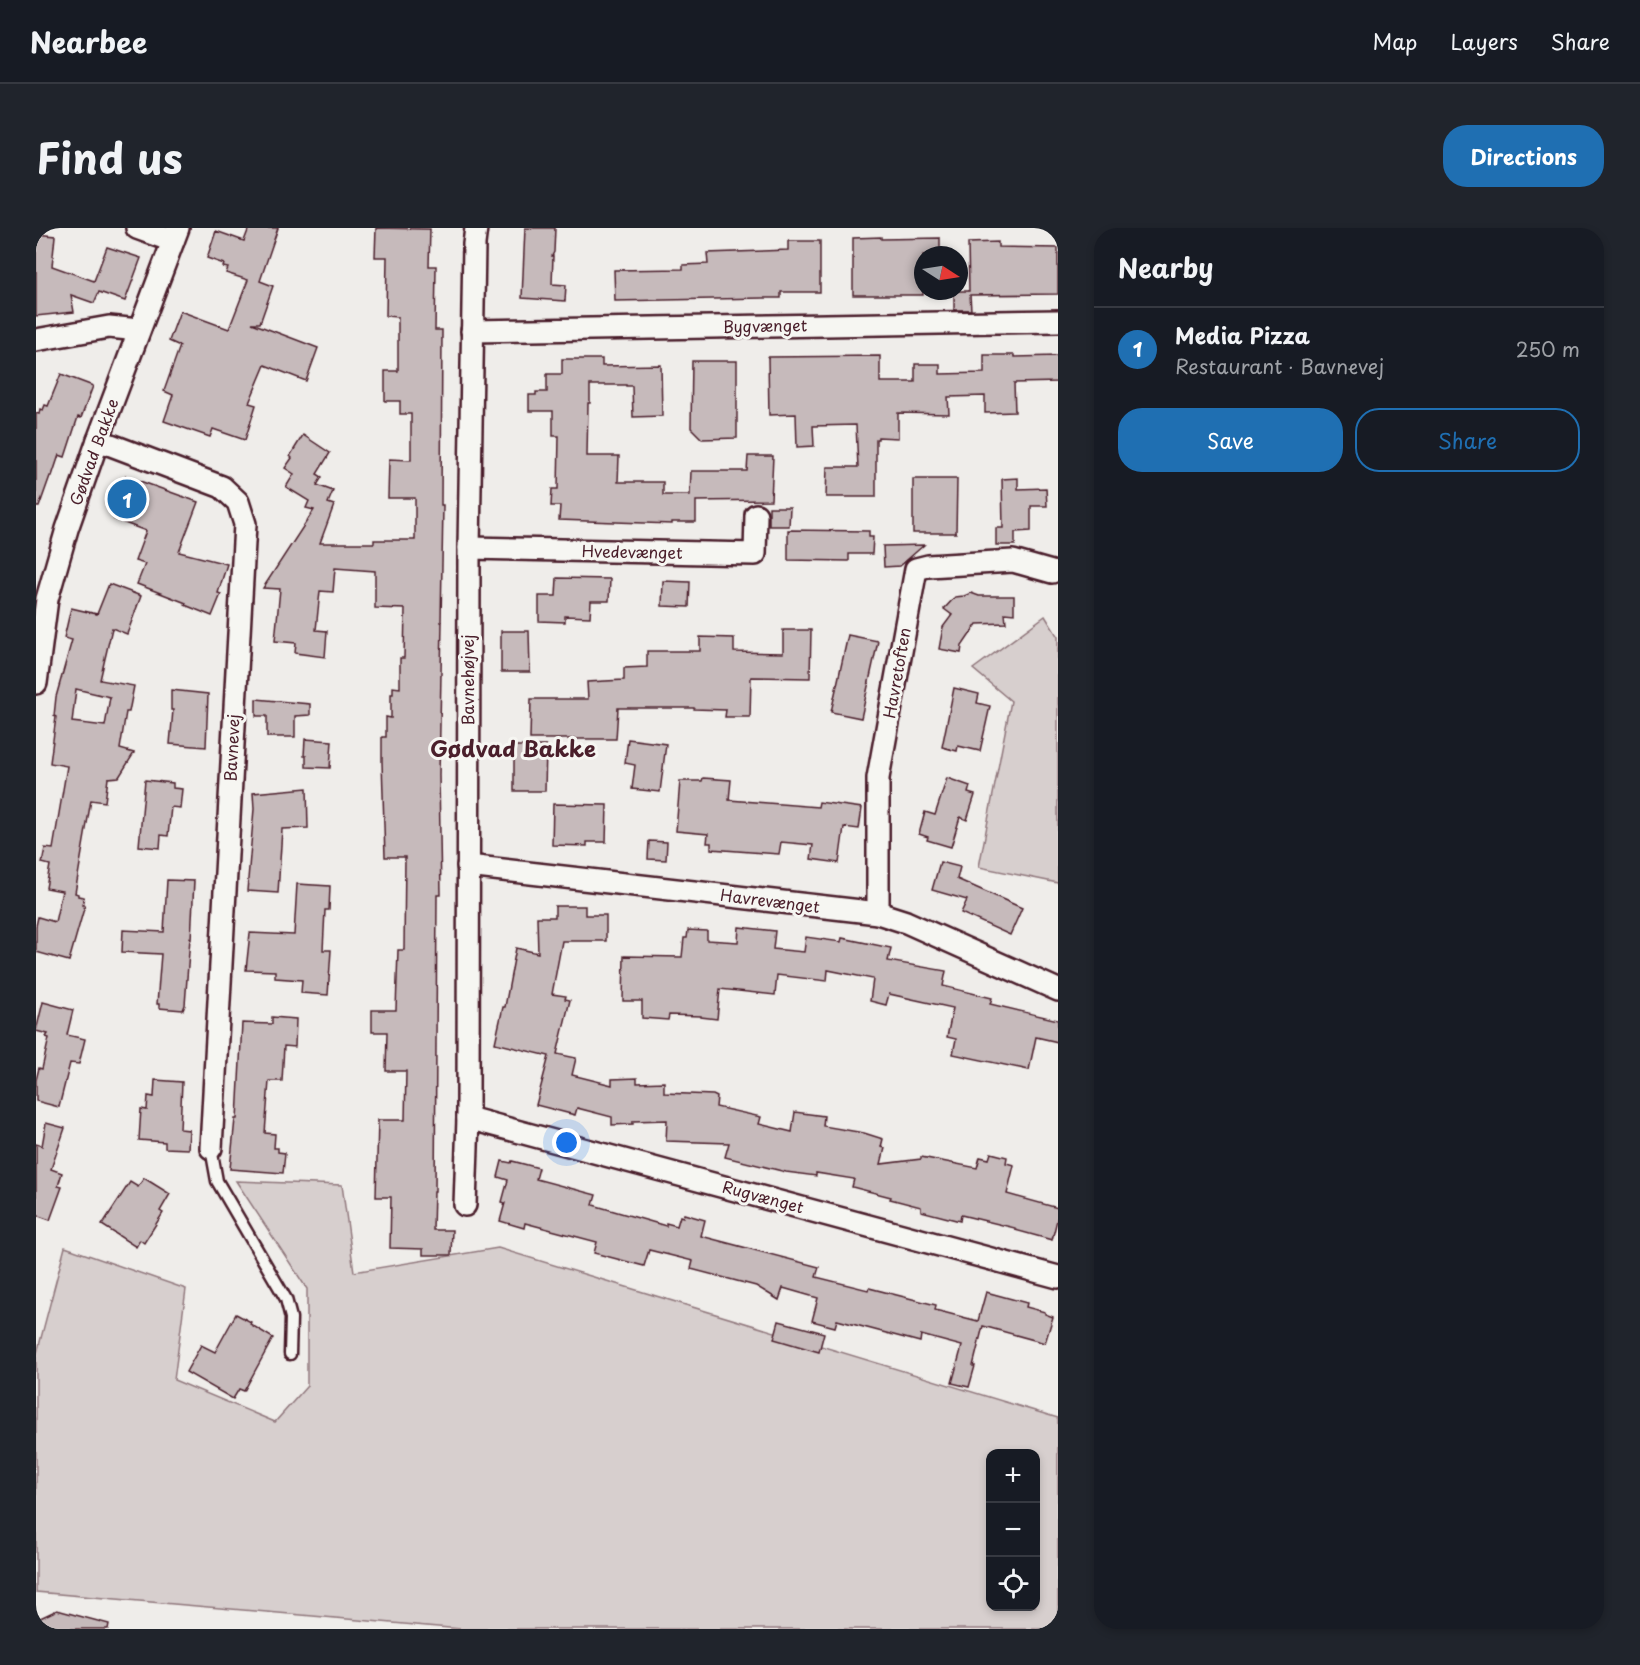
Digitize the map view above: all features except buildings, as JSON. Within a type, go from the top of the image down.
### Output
[{"type":"street","points":[[138,228],[176,234]]},
{"type":"street","name":"Bavnehøjvej","points":[[465,1205],[468,1118],[469,548],[476,228]]},
{"type":"street","name":"Gødvad Bakke","points":[[36,683],[47,599],[67,529],[176,234]]},
{"type":"street","name":"Bygvænget","points":[[472,331],[1058,321]]},
{"type":"street","points":[[36,340],[109,327],[139,330]]},
{"type":"street","name":"Bavnevej","points":[[98,440],[222,487],[238,502],[244,524],[211,1148]]},
{"type":"street","name":"Hvedevænget","points":[[469,548],[755,554],[756,515]]},
{"type":"street","name":"Havretoften","points":[[878,914],[878,778],[916,569],[928,566],[1013,561],[1052,572]]},
{"type":"street","name":"Havrevænget","points":[[468,866],[878,914],[906,922],[1058,990]]},
{"type":"street","name":"Rugvænget","points":[[468,1118],[1058,1276]]},
{"type":"lane","points":[[211,1148],[217,1181],[286,1299],[291,1318],[290,1354]]},
{"type":"shaded area","points":[[1045,616],[1058,637],[1058,883],[979,867],[1011,701],[973,669]]},
{"type":"shaded area","points":[[236,1181],[342,1185],[354,1272],[498,1248],[1058,1418],[1058,1629],[461,1629],[36,1592],[36,1357],[65,1247],[186,1289],[174,1380],[275,1422],[307,1386],[307,1289]]},
{"type":"place","name":"Media Pizza","points":[[127,499]]},
{"type":"district","name":"Gødvad Bakke","points":[[513,749]]}]
